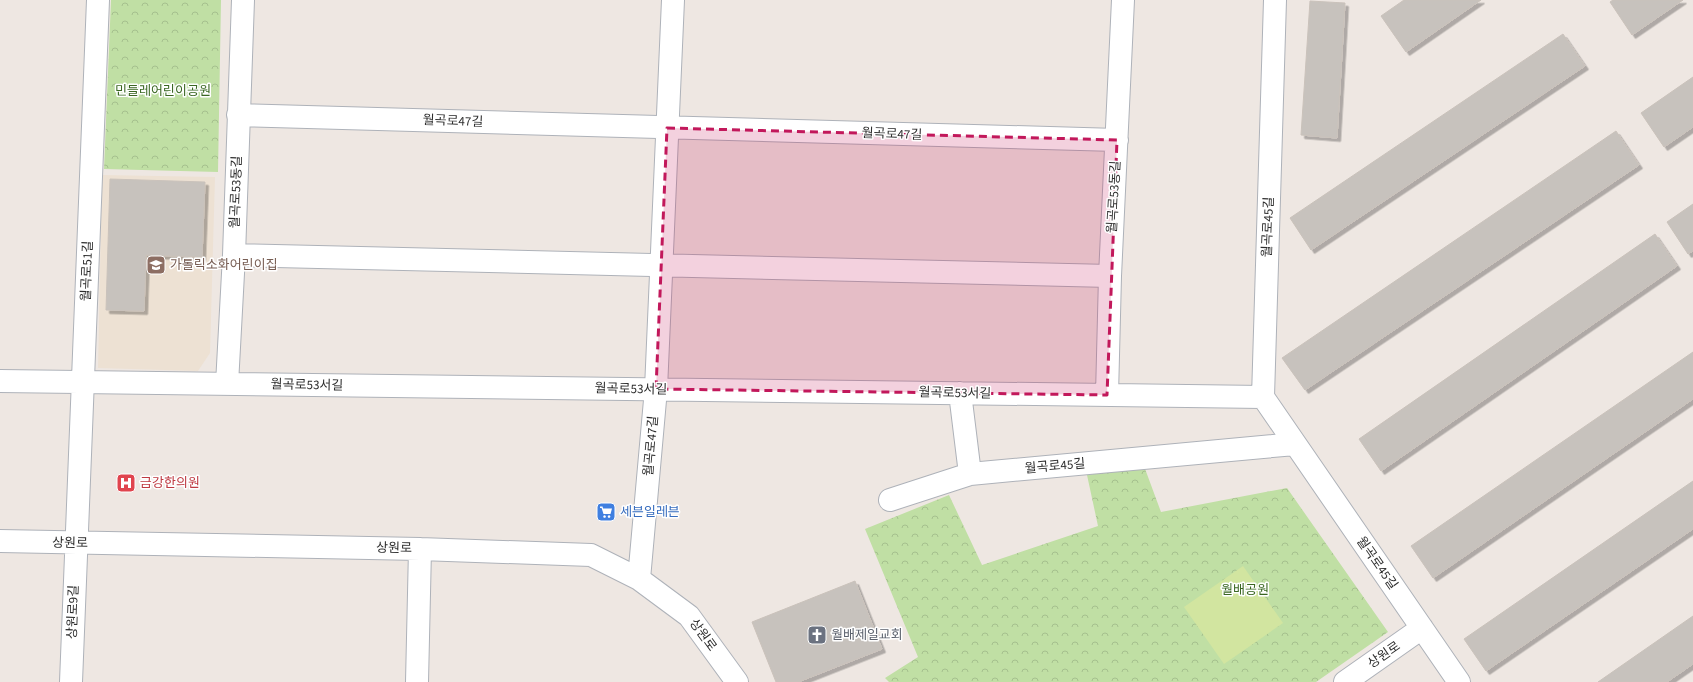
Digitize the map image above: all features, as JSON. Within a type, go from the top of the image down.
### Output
[{"type":"street","name":"월곡로51길","points":[[76,543],[98,0]]},
{"type":"street","name":"월곡로53동길","points":[[227,384],[234,255],[243,0]]},
{"type":"street","name":"월곡로47길","points":[[639,579],[656,389],[673,0]]},
{"type":"street","name":"월곡로53동길","points":[[1107,395],[1110,276],[1123,0]]},
{"type":"street","points":[[1262,0],[1275,0]]},
{"type":"street","name":"월곡로45길","points":[[1275,0],[1263,397],[1459,682]]},
{"type":"street","name":"월곡로47길","points":[[238,115],[1117,140]]},
{"type":"street","points":[[234,255],[1110,276]]},
{"type":"street","name":"월곡로53서길","points":[[0,380],[1263,397]]},
{"type":"street","points":[[960,393],[970,474]]},
{"type":"street","name":"월곡로45길","points":[[890,500],[970,474],[1295,444]]},
{"type":"street","name":"상원로","points":[[0,541],[420,549],[591,555],[639,579],[689,616],[737,682]]},
{"type":"street","name":"상원로9길","points":[[71,682],[76,543]]},
{"type":"street","points":[[417,682],[420,549]]},
{"type":"street","name":"상원로","points":[[1345,682],[1422,628]]},
{"type":"highlighted area","points":[[667,128],[1117,140],[1107,395],[656,389]]},
{"type":"shaded area","name":"가톨릭소화어린이집","points":[[102,175],[215,177],[210,353],[198,371],[98,368]]},
{"type":"green space","name":"민들레어린이공원","points":[[111,0],[221,0],[218,172],[104,169]]},
{"type":"green space","name":"월배공원","points":[[1144,466],[1161,512],[1287,488],[1388,632],[1316,682],[889,682],[885,678],[918,657],[865,529],[949,495],[982,565],[1098,526],[1087,475]]},
{"type":"green space","points":[[1243,566],[1283,623],[1224,664],[1184,607]]},
{"type":"building","points":[[1404,0],[1481,0],[1406,52],[1381,16]]},
{"type":"building","points":[[1613,0],[1683,0],[1632,35],[1610,2]]},
{"type":"building","points":[[1310,1],[1345,3],[1337,138],[1301,135]]},
{"type":"building","points":[[1563,34],[1585,66],[1311,250],[1290,218]]},
{"type":"building","points":[[1693,77],[1693,127],[1664,147],[1641,113]]},
{"type":"building","points":[[1616,131],[1639,165],[1305,390],[1282,358]]},
{"type":"building","points":[[110,179],[205,182],[202,257],[146,255],[144,311],[106,310]]},
{"type":"building","points":[[1693,204],[1693,251],[1688,254],[1667,222]]},
{"type":"building","points":[[1655,234],[1677,266],[1381,471],[1359,439]]},
{"type":"building","points":[[1693,352],[1693,399],[1433,578],[1411,546]]},
{"type":"building","points":[[1693,481],[1693,529],[1486,671],[1464,639]]},
{"type":"building","name":"월배제일교회","points":[[855,581],[882,649],[798,682],[776,682],[752,622]]},
{"type":"building","points":[[1693,616],[1693,664],[1667,682],[1598,682]]},
{"type":"place","name":"가톨릭소화어린이집","points":[[156,265]]},
{"type":"place","name":"금강한의원","points":[[126,483]]},
{"type":"place","name":"세븐일레븐","points":[[606,512]]},
{"type":"place","name":"월배제일교회","points":[[817,635]]}]
